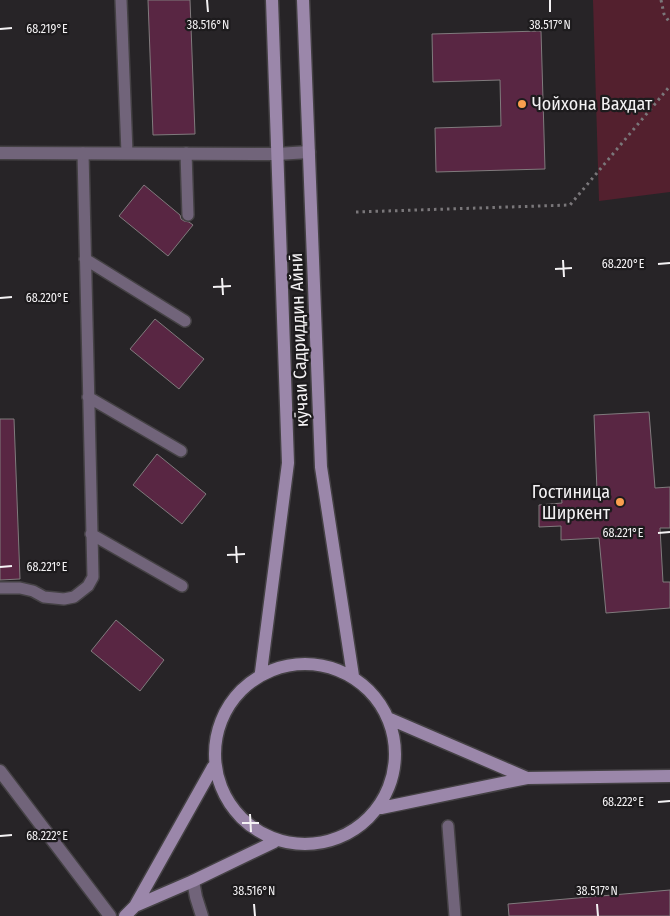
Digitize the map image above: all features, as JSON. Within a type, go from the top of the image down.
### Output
[{"type":"street","name":"кӯчаи Садриддин Айнӣ","points":[[261,672],[288,463],[272,0]]},
{"type":"street","name":"кӯчаи Садриддин Айнӣ","points":[[303,0],[321,467],[354,676]]},
{"type":"street","points":[[0,153],[277,154],[309,152]]},
{"type":"street","points":[[124,916],[135,906],[213,767],[219,718],[261,672],[308,662],[354,676],[390,719],[527,778]]},
{"type":"street","points":[[381,808],[396,765],[390,719]]},
{"type":"street","points":[[213,767],[228,807],[274,842]]},
{"type":"street","points":[[0,771],[110,916]]},
{"type":"street","points":[[135,906],[193,881],[274,842],[332,843],[381,808],[527,778],[670,776]]},
{"type":"street","points":[[193,881],[202,916]]},
{"type":"lane","points":[[122,0],[127,153]]},
{"type":"lane","points":[[0,588],[20,588],[44,597],[64,599],[74,597],[88,586],[92,577],[83,153]]},
{"type":"lane","points":[[186,154],[188,215]]},
{"type":"lane","points":[[85,259],[185,321]]},
{"type":"lane","points":[[88,397],[182,451]]},
{"type":"lane","points":[[91,534],[182,586]]},
{"type":"lane","points":[[448,826],[455,916]]},
{"type":"path","points":[[660,0],[664,14],[670,23]]},
{"type":"path","points":[[356,212],[570,205],[670,86]]},
{"type":"shaded area","points":[[593,0],[670,0],[670,192],[599,201]]},
{"type":"building","points":[[148,0],[190,0],[195,134],[153,135]]},
{"type":"building","name":"Чойхона Вахдат","points":[[541,31],[545,169],[436,172],[435,128],[501,126],[500,80],[433,82],[432,34]]},
{"type":"building","points":[[144,185],[180,215],[181,219],[193,225],[168,256],[119,216]]},
{"type":"building","points":[[155,319],[204,359],[179,389],[130,349]]},
{"type":"building","points":[[649,412],[655,488],[670,487],[670,528],[660,528],[663,582],[670,582],[670,608],[606,613],[599,538],[561,540],[561,526],[539,527],[539,505],[562,503],[561,493],[597,491],[594,415]]},
{"type":"building","points":[[0,419],[14,419],[20,579],[0,580]]},
{"type":"building","points":[[157,454],[206,494],[182,524],[133,485]]},
{"type":"building","points":[[116,620],[164,660],[140,691],[91,651]]},
{"type":"building","points":[[670,890],[670,916],[509,916],[508,904]]},
{"type":"place","name":"Чойхона Вахдат","points":[[522,104]]},
{"type":"place","name":"Гостиница Ширкент","points":[[620,502]]}]
